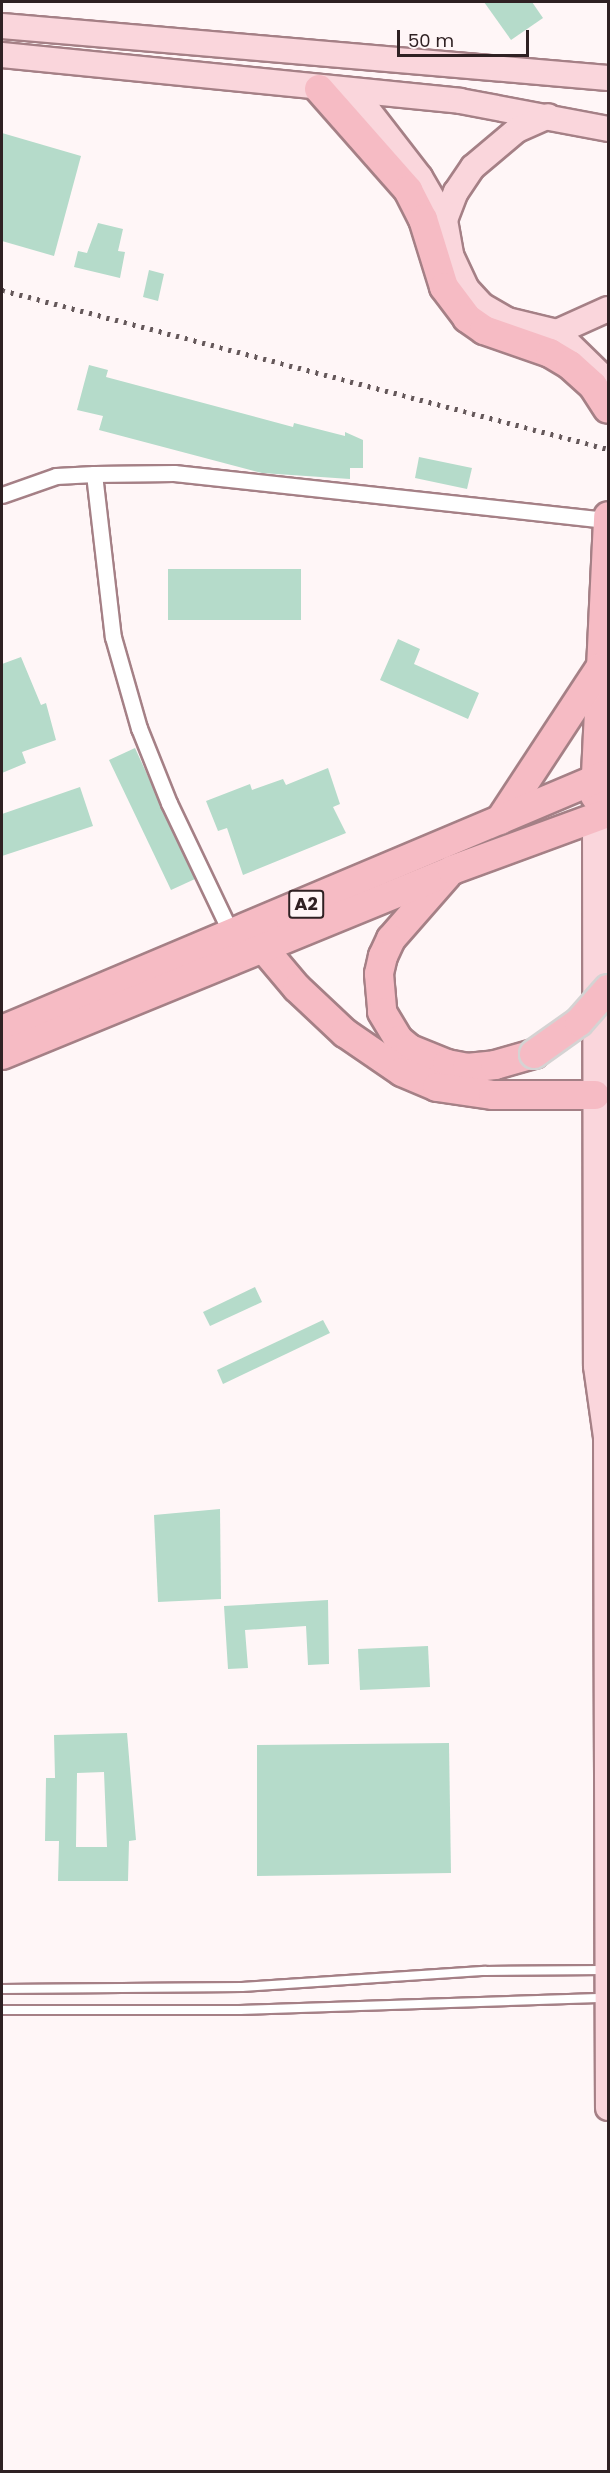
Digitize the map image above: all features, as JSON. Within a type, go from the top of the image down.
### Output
[{"type":"highway","points":[[319,89],[408,190],[423,219],[444,287],[467,318],[484,330],[550,353],[570,365],[593,386],[609,409]]},
{"type":"highway","points":[[602,815],[601,666],[608,518]]},
{"type":"highway","points":[[501,820],[601,666]]},
{"type":"highway","name":"A2","points":[[2,1030],[232,935],[602,777]]},
{"type":"highway","name":"A2","points":[[2,1055],[452,870],[602,815]]},
{"type":"highway","points":[[452,870],[392,939],[383,956],[379,974],[382,1012],[399,1040],[410,1049],[447,1064],[467,1068],[495,1065],[534,1054],[579,1022],[609,989]]},
{"type":"highway","points":[[264,949],[297,988],[345,1033],[402,1072],[437,1087],[493,1095],[596,1095]]},
{"type":"main road","points":[[2,26],[609,78]]},
{"type":"main road","points":[[2,55],[355,93],[460,100],[609,129]]},
{"type":"main road","points":[[355,93],[420,177],[445,220],[457,270],[483,306],[507,320],[557,332],[609,382]]},
{"type":"main road","points":[[445,220],[456,192],[473,168],[518,130],[548,116]]},
{"type":"main road","points":[[557,332],[609,309]]},
{"type":"main road","points":[[602,815],[596,1095],[596,1366],[606,1437]]},
{"type":"main road","points":[[609,1366],[606,1437],[609,2108]]},
{"type":"street","points":[[2,495],[56,476],[174,473],[608,518]]},
{"type":"street","points":[[94,474],[113,637],[139,728],[169,803],[232,935]]},
{"type":"lane","points":[[2,1989],[242,1987],[485,1971],[608,1970]]},
{"type":"lane","points":[[2,2010],[240,2010],[608,1998]]},
{"type":"building","points":[[484,2],[532,2],[543,18],[511,40]]},
{"type":"building","points":[[2,133],[81,156],[54,256],[2,241]]},
{"type":"building","points":[[98,223],[123,229],[118,251],[125,252],[120,278],[74,267],[78,251],[87,253]]},
{"type":"building","points":[[149,270],[164,274],[158,301],[143,297]]},
{"type":"building","points":[[89,365],[108,370],[106,377],[293,427],[294,423],[345,436],[345,432],[363,440],[363,468],[350,468],[350,479],[262,473],[99,430],[103,416],[77,410]]},
{"type":"building","points":[[419,457],[472,468],[467,489],[415,478]]},
{"type":"building","points":[[168,569],[301,569],[301,620],[168,620]]},
{"type":"building","points":[[398,639],[420,649],[414,664],[479,693],[468,719],[380,680]]},
{"type":"building","points":[[21,657],[41,705],[46,703],[56,740],[22,752],[26,763],[2,773],[2,664]]},
{"type":"building","points":[[135,748],[195,879],[171,890],[109,760]]},
{"type":"building","points":[[328,768],[340,804],[333,807],[346,833],[243,875],[227,828],[218,831],[206,801],[250,784],[252,790],[283,779],[286,785]]},
{"type":"building","points":[[80,787],[93,826],[2,856],[2,814]]},
{"type":"building","points":[[255,1287],[262,1302],[210,1326],[203,1312]]},
{"type":"building","points":[[323,1320],[330,1333],[223,1384],[217,1370]]},
{"type":"building","points":[[220,1509],[221,1599],[158,1602],[154,1515]]},
{"type":"building","points":[[328,1600],[329,1664],[308,1665],[306,1626],[245,1630],[248,1668],[228,1669],[224,1606]]},
{"type":"building","points":[[428,1646],[430,1687],[360,1690],[358,1649]]},
{"type":"building","points":[[127,1733],[136,1840],[129,1841],[128,1881],[58,1881],[59,1841],[45,1841],[46,1778],[55,1778],[54,1735]],"holes":[[[104,1772],[107,1847],[76,1847],[77,1773]]]},
{"type":"building","points":[[449,1743],[451,1873],[257,1876],[257,1745]]},
{"type":"railway","points":[[2,290],[608,449]]}]
